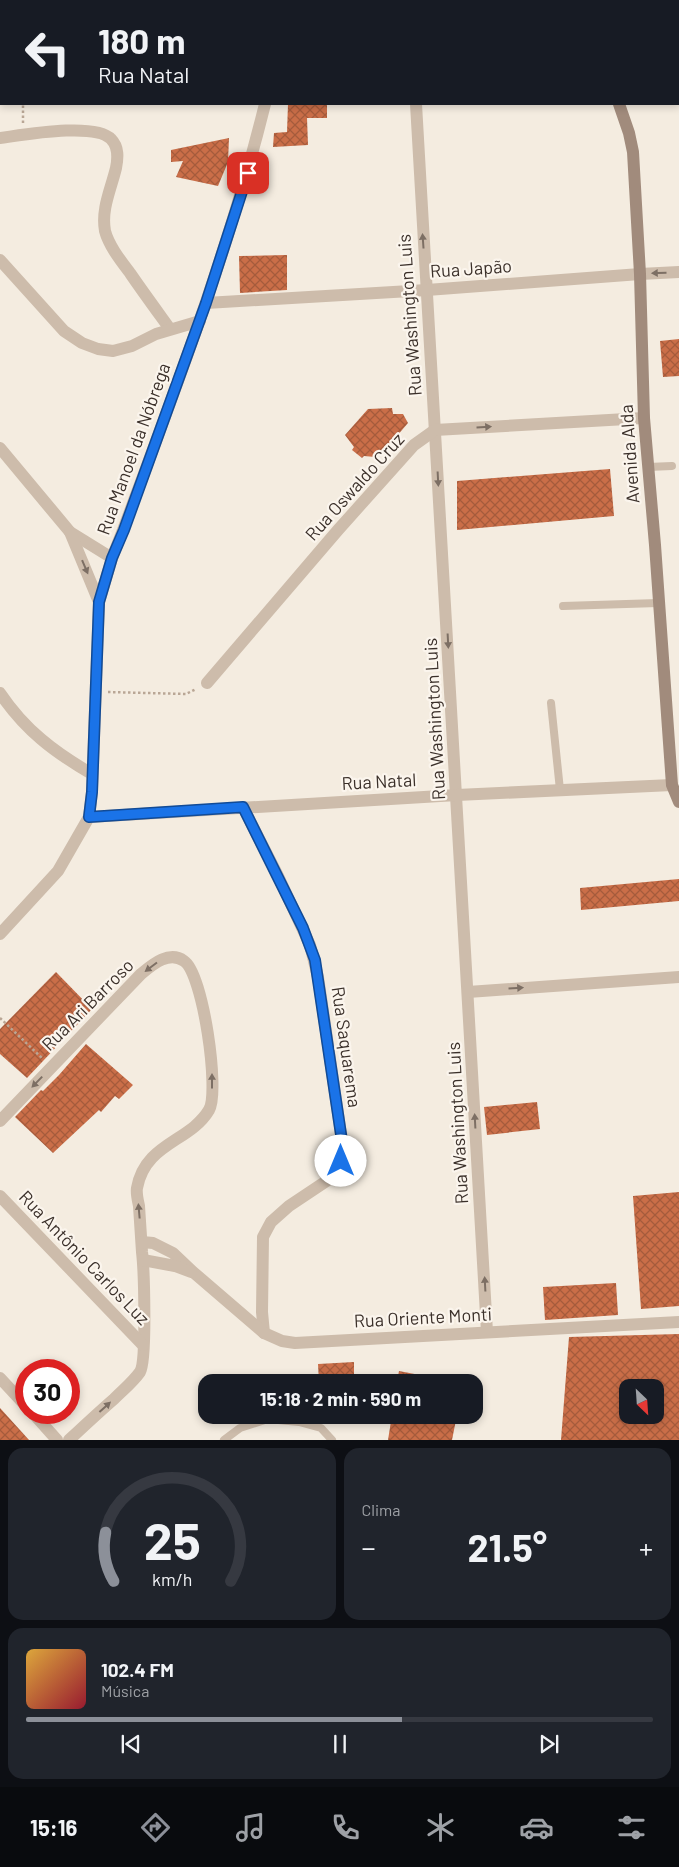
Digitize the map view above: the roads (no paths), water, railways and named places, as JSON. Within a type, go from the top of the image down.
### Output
[{"type":"main road","name":"Avenida Alda","points":[[619,105],[630,133],[632,152],[640,274],[644,418],[672,785],[679,802]]},
{"type":"street","name":"Rua Manoel da Nóbrega","points":[[0,934],[58,871],[89,817],[99,602],[112,558],[124,530],[206,303],[248,173],[265,105]]},
{"type":"street","name":"Rua Washington Luis","points":[[416,105],[487,1332]]},
{"type":"street","points":[[0,138],[76,130],[93,131],[104,134],[111,139],[117,147],[118,156],[104,215],[106,232],[114,250],[170,329]]},
{"type":"street","points":[[2,265],[64,331],[82,343],[98,349],[113,351],[132,346],[170,329],[200,320]]},
{"type":"street","name":"Rua Japão","points":[[206,303],[679,272]]},
{"type":"street","points":[[435,430],[644,418]]},
{"type":"street","name":"Rua Oswaldo Cruz","points":[[206,683],[414,445],[435,430]]},
{"type":"street","points":[[0,448],[70,532],[99,602]]},
{"type":"street","points":[[70,532],[112,558]]},
{"type":"street","points":[[0,693],[18,718],[45,744],[92,774]]},
{"type":"street","name":"Rua Natal","points":[[89,817],[457,795],[672,785]]},
{"type":"street","name":"Rua Saquarema","points":[[243,807],[313,952],[342,1141],[341,1161],[334,1176],[289,1206],[270,1222],[263,1237],[262,1312],[264,1333]]},
{"type":"street","name":"Rua Ari Barroso","points":[[0,1121],[141,974],[155,963],[170,957],[184,961],[192,971],[203,1007],[212,1056],[211,1107],[203,1120],[150,1158],[142,1172],[137,1189],[143,1260]]},
{"type":"street","points":[[468,992],[679,977]]},
{"type":"street","name":"Rua Antônio Carlos Luz","points":[[0,1196],[144,1345]]},
{"type":"street","name":"Rua Oriente Monti","points":[[142,1242],[153,1243],[165,1248],[182,1260],[193,1272],[264,1333],[282,1341],[295,1343],[679,1322]]},
{"type":"street","points":[[69,1440],[131,1383],[142,1370],[144,1345],[143,1260]]},
{"type":"street","name":"Rua Oriente Monti","points":[[143,1260],[175,1266],[193,1272]]},
{"type":"street","points":[[0,1378],[15,1394]]},
{"type":"street","points":[[43,1424],[57,1440]]},
{"type":"lane","points":[[648,467],[672,466]]},
{"type":"lane","points":[[564,606],[658,603]]},
{"type":"lane","points":[[551,703],[560,790]]},
{"type":"lane","points":[[224,1440],[240,1428],[268,1419],[299,1422],[321,1428],[332,1440]]}]
